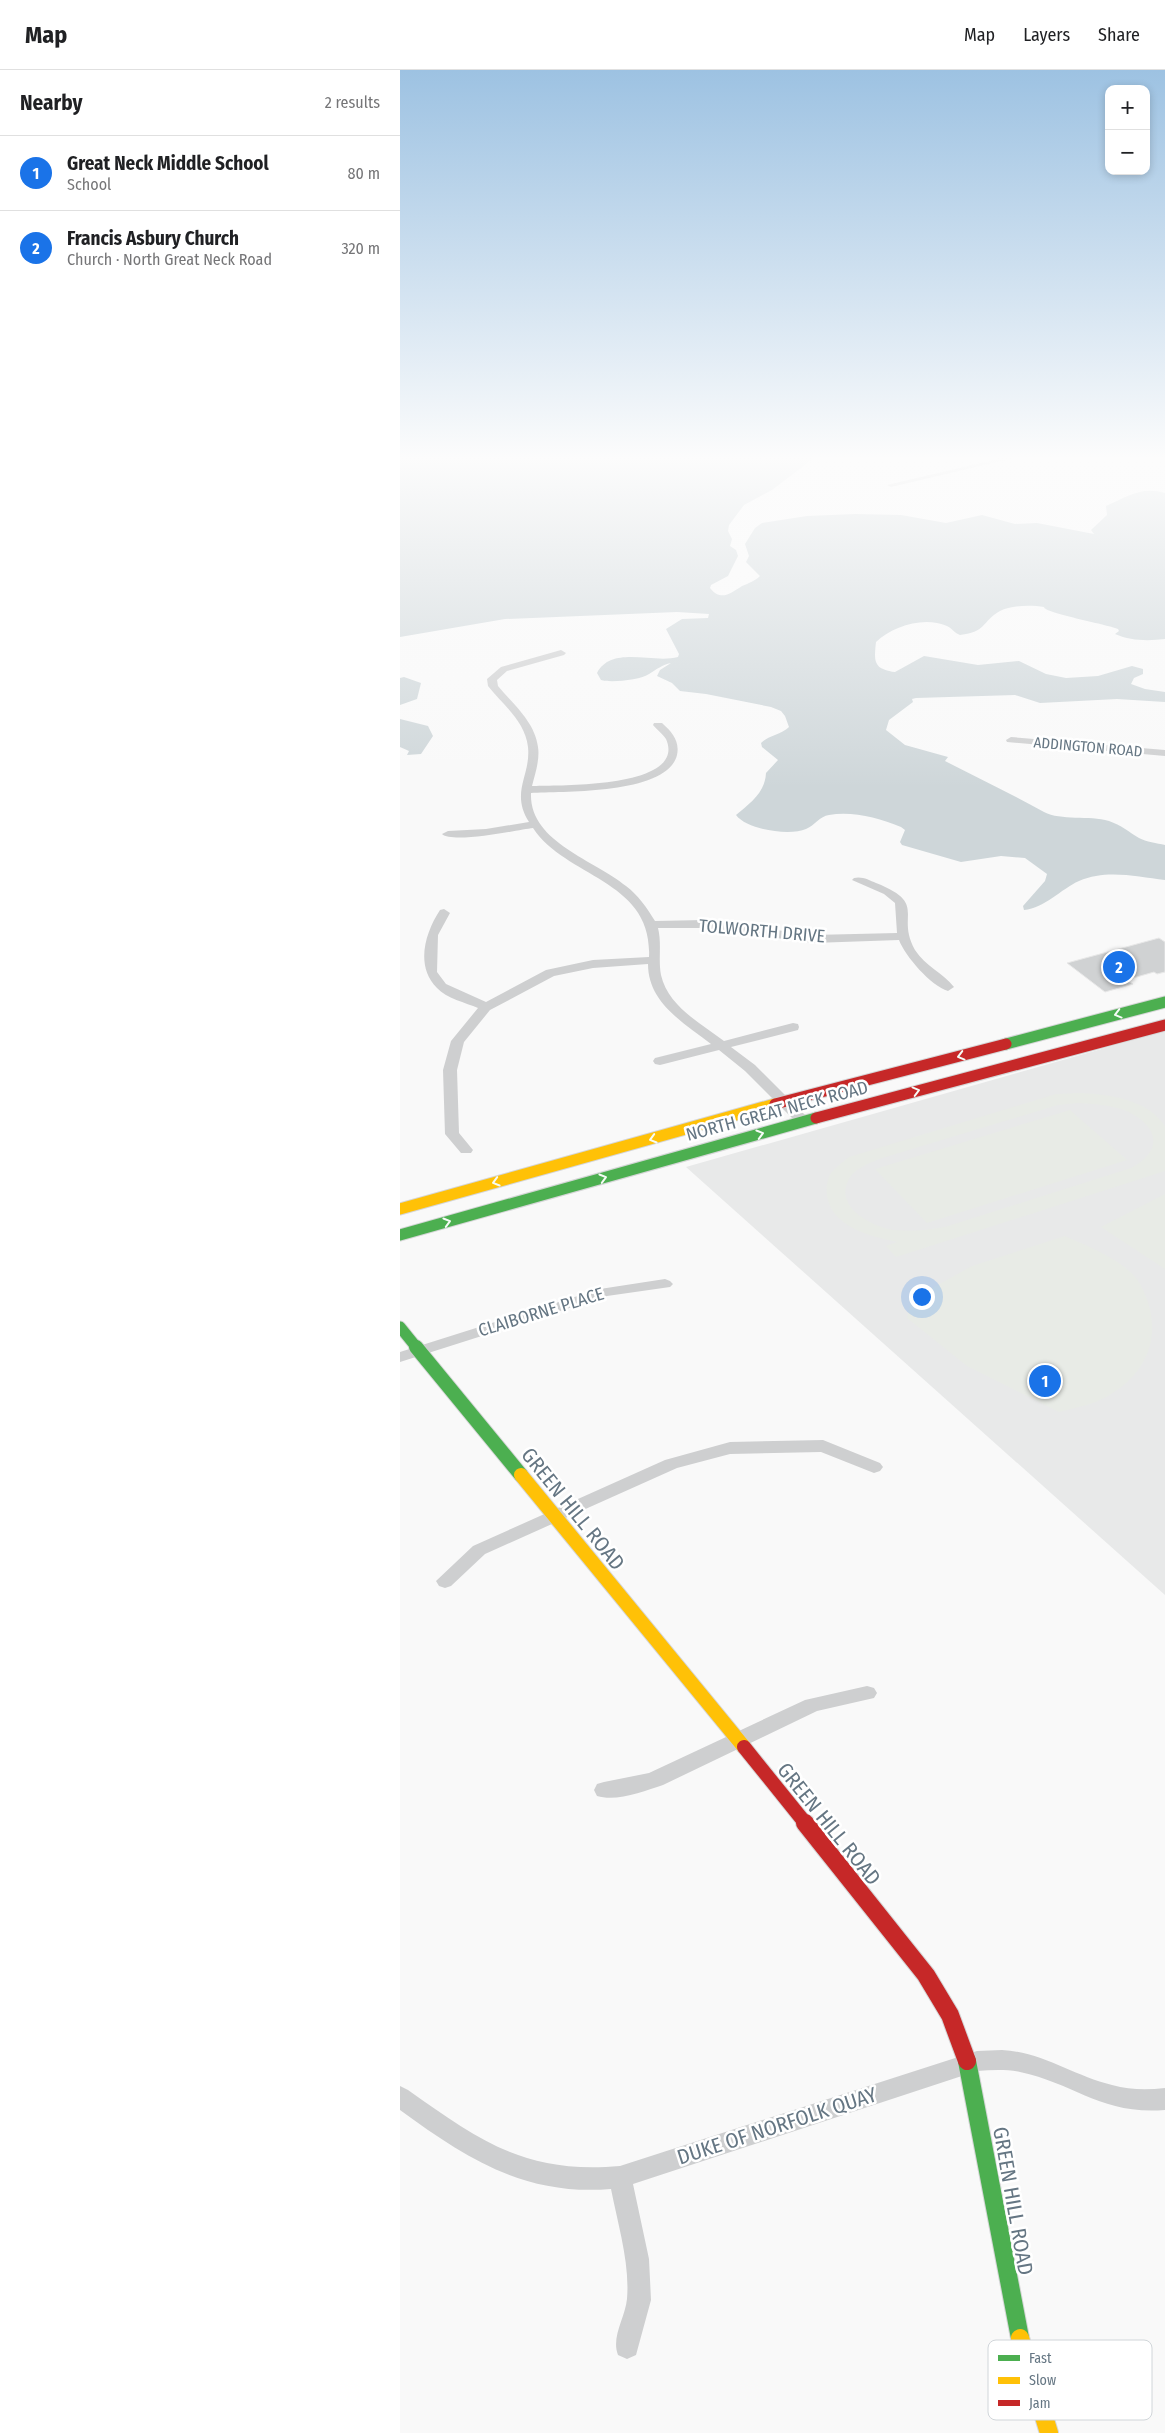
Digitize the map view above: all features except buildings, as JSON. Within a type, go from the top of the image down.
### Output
[{"type":"main road","name":"NORTH GREAT NECK ROAD","points":[[400,1209],[784,1102],[1165,1002]]},
{"type":"main road","name":"NORTH GREAT NECK ROAD","points":[[400,1236],[803,1121],[1165,1025]]},
{"type":"main road","name":"GREEN HILL ROAD","points":[[400,1327],[738,1739],[926,1975],[950,2015],[968,2064],[1021,2340]]},
{"type":"main road","name":"GREEN HILL ROAD","points":[[1045,2420],[1049,2433]]},
{"type":"street","points":[[561,653],[504,669],[492,679],[493,686],[527,727],[532,739],[533,755],[525,790],[525,802],[535,824],[562,849],[605,876],[635,901],[650,925],[655,946],[654,960],[657,983],[670,1005],[750,1068],[803,1121]]},
{"type":"street","points":[[525,790],[621,784],[658,773],[670,762],[673,750],[671,736],[658,725]]},
{"type":"street","name":"ADDINGTON ROAD","points":[[1011,740],[1165,753]]},
{"type":"street","points":[[448,834],[486,832],[535,824]]},
{"type":"street","points":[[858,880],[888,892],[900,901],[903,936],[916,959],[948,987]]},
{"type":"street","points":[[444,913],[432,935],[431,972],[442,987],[486,1007]]},
{"type":"street","name":"TOLWORTH DRIVE","points":[[650,925],[704,924],[813,939],[903,936]]},
{"type":"street","points":[[466,1150],[452,1134],[450,1070],[458,1041],[486,1007],[550,973],[593,964],[654,960]]},
{"type":"street","points":[[660,1061],[793,1027]]},
{"type":"street","name":"CLAIBORNE PLACE","points":[[400,1357],[605,1292],[665,1284]]},
{"type":"street","points":[[445,1581],[480,1550],[670,1464],[730,1448],[823,1446],[874,1467]]},
{"type":"street","points":[[604,1790],[656,1779],[812,1705],[839,1698],[867,1694]]},
{"type":"street","name":"DUKE OF NORFOLK QUAY","points":[[400,2097],[432,2120],[500,2160],[530,2172],[561,2178],[593,2179],[620,2177],[968,2064],[1001,2060],[1025,2063],[1089,2090],[1123,2100],[1150,2102],[1165,2099]]},
{"type":"street","points":[[620,2177],[637,2267],[639,2300],[627,2346]]},
{"type":"shaded area","points":[[400,568],[732,568],[728,576],[711,585],[710,588],[718,595],[726,595],[760,576],[752,568],[1165,568],[1165,639],[1127,638],[1115,634],[1119,631],[1118,629],[1054,612],[1044,607],[1022,606],[1000,611],[980,629],[969,634],[960,635],[947,626],[929,622],[919,622],[900,627],[876,642],[875,659],[882,669],[895,672],[924,656],[978,665],[1019,661],[1046,674],[1066,678],[1098,676],[1132,666],[1143,669],[1143,674],[1134,678],[1131,684],[1145,689],[1165,692],[1165,702],[1117,699],[1040,703],[1015,695],[916,698],[912,699],[913,702],[889,720],[886,730],[905,745],[948,757],[945,761],[1051,815],[1109,821],[1142,839],[1165,845],[1165,880],[1122,875],[1090,877],[1072,884],[1039,906],[1024,910],[1023,906],[1045,881],[1047,874],[1025,858],[1001,856],[961,862],[902,845],[900,842],[905,830],[901,827],[874,818],[856,815],[838,814],[826,816],[806,829],[790,832],[759,828],[742,820],[736,815],[760,792],[766,773],[778,760],[762,747],[761,743],[789,727],[781,711],[771,707],[706,694],[680,691],[672,683],[657,676],[660,670],[671,663],[645,676],[625,680],[601,680],[597,673],[612,660],[623,657],[668,659],[678,657],[679,654],[666,629],[682,619],[708,618],[709,614],[677,612],[505,619],[400,637]]},
{"type":"shaded area","points":[[404,677],[421,683],[417,699],[400,705],[400,678]]},
{"type":"shaded area","points":[[400,719],[428,726],[433,736],[421,754],[407,755],[409,751],[400,747]]},
{"type":"shaded area","points":[[1165,1031],[1165,1595],[686,1167]]},
{"type":"shaded area","points":[[1079,1093],[1114,1097],[1138,1104],[1148,1110],[1165,1126],[1165,1171],[896,1257],[886,1246],[897,1242],[875,1237],[853,1228],[836,1215],[830,1206],[827,1193],[829,1178],[831,1173],[849,1157],[1056,1094]],"holes":[[[1078,1103],[1124,1110],[1144,1122],[1153,1138],[1153,1145],[1149,1153],[1142,1161],[1131,1168],[945,1227],[907,1231],[885,1228],[858,1214],[851,1208],[847,1200],[845,1191],[853,1173],[879,1159],[1058,1105]]]},
{"type":"shaded area","points":[[1070,1110],[1127,1160],[927,1223],[875,1169]]},
{"type":"shaded area","points":[[1165,1194],[1165,1269],[1101,1227]]},
{"type":"shaded area","points":[[1065,1236],[1104,1254],[1130,1272],[1137,1279],[1146,1296],[1151,1313],[1150,1345],[1144,1360],[1135,1374],[1122,1386],[1101,1400],[1059,1412],[967,1366],[907,1318],[911,1300],[972,1266]]},
{"type":"traffic: fast","points":[[1006,1044],[1165,1002]]},
{"type":"traffic: fast","points":[[400,1235],[816,1118]]},
{"type":"traffic: fast","points":[[400,1327],[521,1475]]},
{"type":"traffic: fast","points":[[967,2061],[1020,2338]]},
{"type":"traffic: slow","points":[[400,1209],[775,1104]]},
{"type":"traffic: slow","points":[[521,1475],[744,1747]]},
{"type":"traffic: slow","points":[[1045,2420],[1049,2433]]},
{"type":"traffic: jam","points":[[816,1118],[1165,1025]]},
{"type":"traffic: jam","points":[[775,1104],[1006,1044]]},
{"type":"traffic: jam","points":[[744,1747],[926,1975],[950,2015],[967,2061]]},
{"type":"place","name":"Francis Asbury Church","points":[[1119,967]]},
{"type":"place","name":"Great Neck Middle School","points":[[1045,1381]]}]
